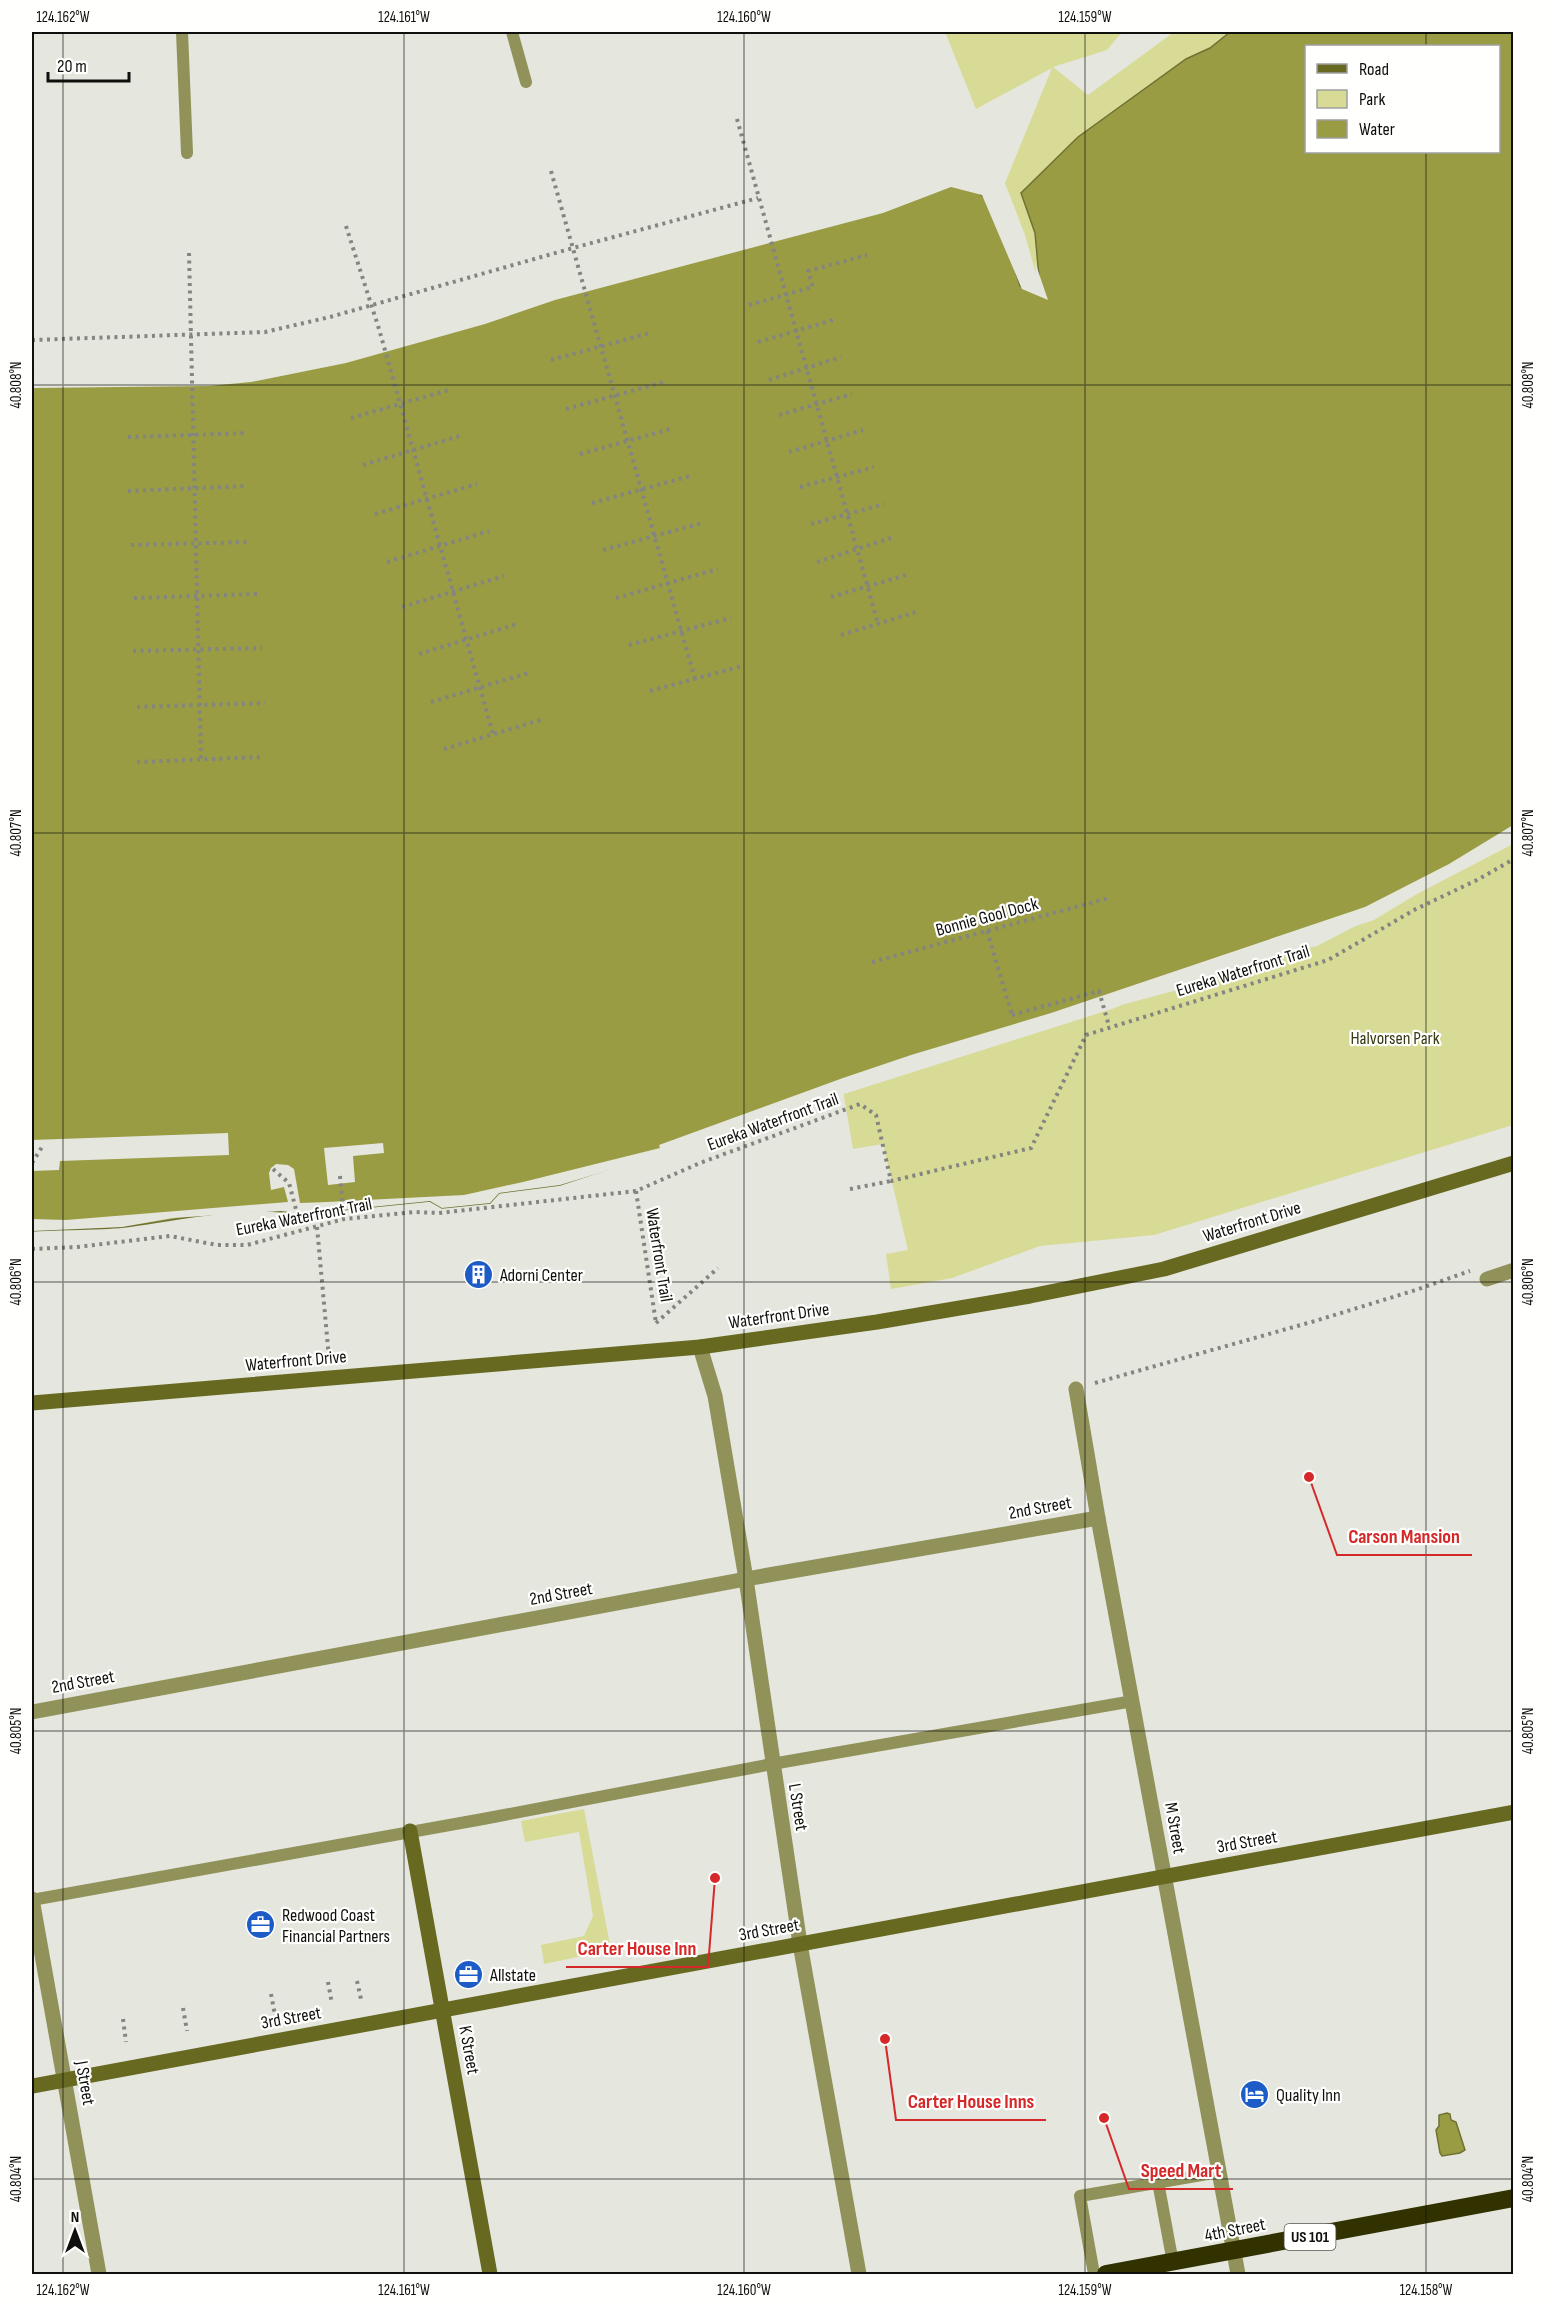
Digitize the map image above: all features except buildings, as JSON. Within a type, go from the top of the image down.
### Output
[{"type":"highway","name":"4th Street","points":[[1106,2274],[1514,2198]]},
{"type":"street","name":"Waterfront Drive","points":[[32,1403],[700,1347],[877,1322],[1030,1296],[1164,1269],[1514,1163]]},
{"type":"street","points":[[1487,1279],[1514,1270]]},
{"type":"street","name":"L Street","points":[[700,1347],[715,1396],[746,1579],[800,1944],[859,2274]]},
{"type":"street","name":"M Street","points":[[1076,1389],[1238,2274]]},
{"type":"street","name":"2nd Street","points":[[32,1712],[746,1579],[1098,1518]]},
{"type":"street","name":"3rd Street","points":[[32,2086],[1514,1812]]},
{"type":"street","name":"K Street","points":[[410,1832],[490,2274]]},
{"type":"street","name":"J Street","points":[[32,1899],[99,2274]]},
{"type":"lane","points":[[182,32],[188,153]]},
{"type":"lane","points":[[512,32],[526,82]]},
{"type":"lane","points":[[32,1899],[410,1832],[772,1764],[1133,1701]]},
{"type":"lane","points":[[1094,2274],[1080,2196],[1220,2172]]},
{"type":"lane","points":[[1158,2182],[1173,2263]]},
{"type":"path","points":[[737,119],[784,295],[878,624]]},
{"type":"path","points":[[551,171],[695,679]]},
{"type":"path","points":[[32,340],[265,332],[372,305],[758,198]]},
{"type":"path","points":[[346,226],[372,305],[494,734]]},
{"type":"path","points":[[189,253],[201,760]]},
{"type":"path","points":[[749,305],[813,287],[808,271],[867,255]]},
{"type":"path","points":[[758,342],[833,320]]},
{"type":"path","points":[[551,360],[650,333]]},
{"type":"path","points":[[769,380],[842,357]]},
{"type":"path","points":[[566,409],[664,382]]},
{"type":"path","points":[[351,418],[449,390]]},
{"type":"path","points":[[779,416],[852,394]]},
{"type":"path","points":[[580,454],[674,428]]},
{"type":"path","points":[[789,452],[863,430]]},
{"type":"path","points":[[128,437],[248,433]]},
{"type":"path","points":[[363,465],[464,435]]},
{"type":"path","points":[[800,487],[873,466]]},
{"type":"path","points":[[592,503],[690,476]]},
{"type":"path","points":[[375,514],[477,484]]},
{"type":"path","points":[[128,491],[248,486]]},
{"type":"path","points":[[811,524],[884,504]]},
{"type":"path","points":[[603,550],[702,523]]},
{"type":"path","points":[[387,562],[489,531]]},
{"type":"path","points":[[817,562],[894,537]]},
{"type":"path","points":[[130,545],[250,542]]},
{"type":"path","points":[[616,598],[718,569]]},
{"type":"path","points":[[831,597],[906,575]]},
{"type":"path","points":[[402,606],[504,576]]},
{"type":"path","points":[[134,598],[258,594]]},
{"type":"path","points":[[841,635],[916,612]]},
{"type":"path","points":[[629,645],[731,618]]},
{"type":"path","points":[[419,654],[517,624]]},
{"type":"path","points":[[133,651],[262,648]]},
{"type":"path","points":[[650,691],[742,666]]},
{"type":"path","points":[[431,702],[528,673]]},
{"type":"path","points":[[137,707],[265,703]]},
{"type":"path","points":[[444,749],[544,719]]},
{"type":"path","points":[[137,762],[264,757]]},
{"type":"path","name":"Eureka Waterfront Trail","points":[[32,1249],[77,1247],[170,1236],[217,1245],[247,1245],[344,1219],[414,1212],[439,1213],[636,1191],[700,1163],[860,1104],[876,1115],[891,1181],[1031,1148],[1086,1035],[1328,960],[1416,909],[1477,880],[1514,859]]},
{"type":"path","name":"Bonnie Gool Dock","points":[[872,962],[1109,898]]},
{"type":"path","points":[[987,931],[1012,1015]]},
{"type":"path","points":[[1012,1015],[1099,991],[1109,1026]]},
{"type":"path","points":[[1012,1015],[1026,1011]]},
{"type":"path","points":[[32,1163],[42,1147]]},
{"type":"path","points":[[273,1169],[289,1183],[297,1217]]},
{"type":"path","points":[[340,1176],[344,1219]]},
{"type":"path","points":[[850,1189],[891,1181]]},
{"type":"path","name":"Waterfront Trail","points":[[636,1191],[656,1323],[718,1268]]},
{"type":"path","points":[[317,1227],[330,1361]]},
{"type":"path","points":[[1076,1389],[1315,1322],[1419,1289],[1469,1270],[1487,1279]]},
{"type":"path","points":[[357,1981],[361,1999]]},
{"type":"path","points":[[327,1982],[332,2004]]},
{"type":"path","points":[[271,1994],[275,2015]]},
{"type":"path","points":[[183,2008],[188,2031]]},
{"type":"path","points":[[123,2019],[126,2042]]},
{"type":"green space","points":[[945,32],[1122,32],[1107,50],[1053,67],[1088,95],[1174,32],[1513,32],[1513,147],[1500,150],[1500,45],[1305,45],[1305,153],[1493,153],[1040,288],[1025,235],[1005,183],[1052,68],[976,109]]},
{"type":"green space","name":"Halvorsen Park","points":[[1513,844],[1513,1125],[1154,1235],[1040,1246],[952,1278],[891,1289],[886,1254],[908,1250],[883,1144],[853,1149],[843,1091],[1095,1012],[1192,986],[1269,959],[1317,946]]},
{"type":"green space","points":[[584,1809],[611,1950],[544,1964],[541,1945],[584,1936],[593,1916],[579,1832],[525,1842],[521,1821]]},
{"type":"water","points":[[1230,32],[1513,32],[1513,831],[1373,917],[560,1185],[499,1193],[490,1203],[442,1208],[430,1201],[302,1214],[235,1212],[124,1227],[32,1231],[32,375],[273,370],[322,359],[963,179],[996,208],[1020,286],[1040,288],[1035,233],[1021,193],[1078,137],[1186,59],[1210,48]]},
{"type":"water","points":[[1450,2114],[1451,2120],[1456,2122],[1465,2150],[1442,2156],[1436,2130],[1439,2126],[1439,2115]]},
{"type":"pier","points":[[963,176],[998,206],[1023,283],[1037,285],[1035,262],[1048,300],[1022,289],[982,195],[951,187],[883,213],[555,300],[485,324],[346,363],[251,382],[209,386],[32,388],[32,372],[272,367],[321,356],[382,340],[538,290],[583,282],[764,228]]},
{"type":"pier","points":[[1513,825],[1514,835],[1374,920],[1150,993],[1112,1009],[844,1094],[663,1157],[662,1154],[560,1185],[499,1193],[490,1203],[442,1208],[430,1201],[303,1214],[303,1217],[281,1211],[173,1218],[122,1227],[32,1231],[32,1219],[66,1220],[288,1202],[284,1187],[271,1190],[269,1173],[276,1164],[288,1165],[294,1169],[300,1203],[327,1202],[464,1195],[660,1148],[659,1145],[843,1078],[1051,1013],[1365,907],[1449,864]]},
{"type":"pier","points":[[228,1133],[229,1155],[60,1161],[59,1170],[32,1171],[32,1140]]},
{"type":"pier","points":[[383,1143],[384,1153],[353,1156],[355,1182],[328,1185],[324,1148]]},
{"type":"place","name":"Adorni Center","points":[[479,1275]]},
{"type":"place","name":"Carson Mansion","points":[[1309,1477]]},
{"type":"place","name":"Carter House Inn","points":[[715,1878]]},
{"type":"place","name":"Redwood Coast Financial Partners","points":[[261,1925]]},
{"type":"place","name":"Allstate","points":[[469,1975]]},
{"type":"place","name":"Carter House Inns","points":[[885,2039]]},
{"type":"place","name":"Quality Inn","points":[[1255,2095]]},
{"type":"place","name":"Speed Mart","points":[[1104,2118]]}]
